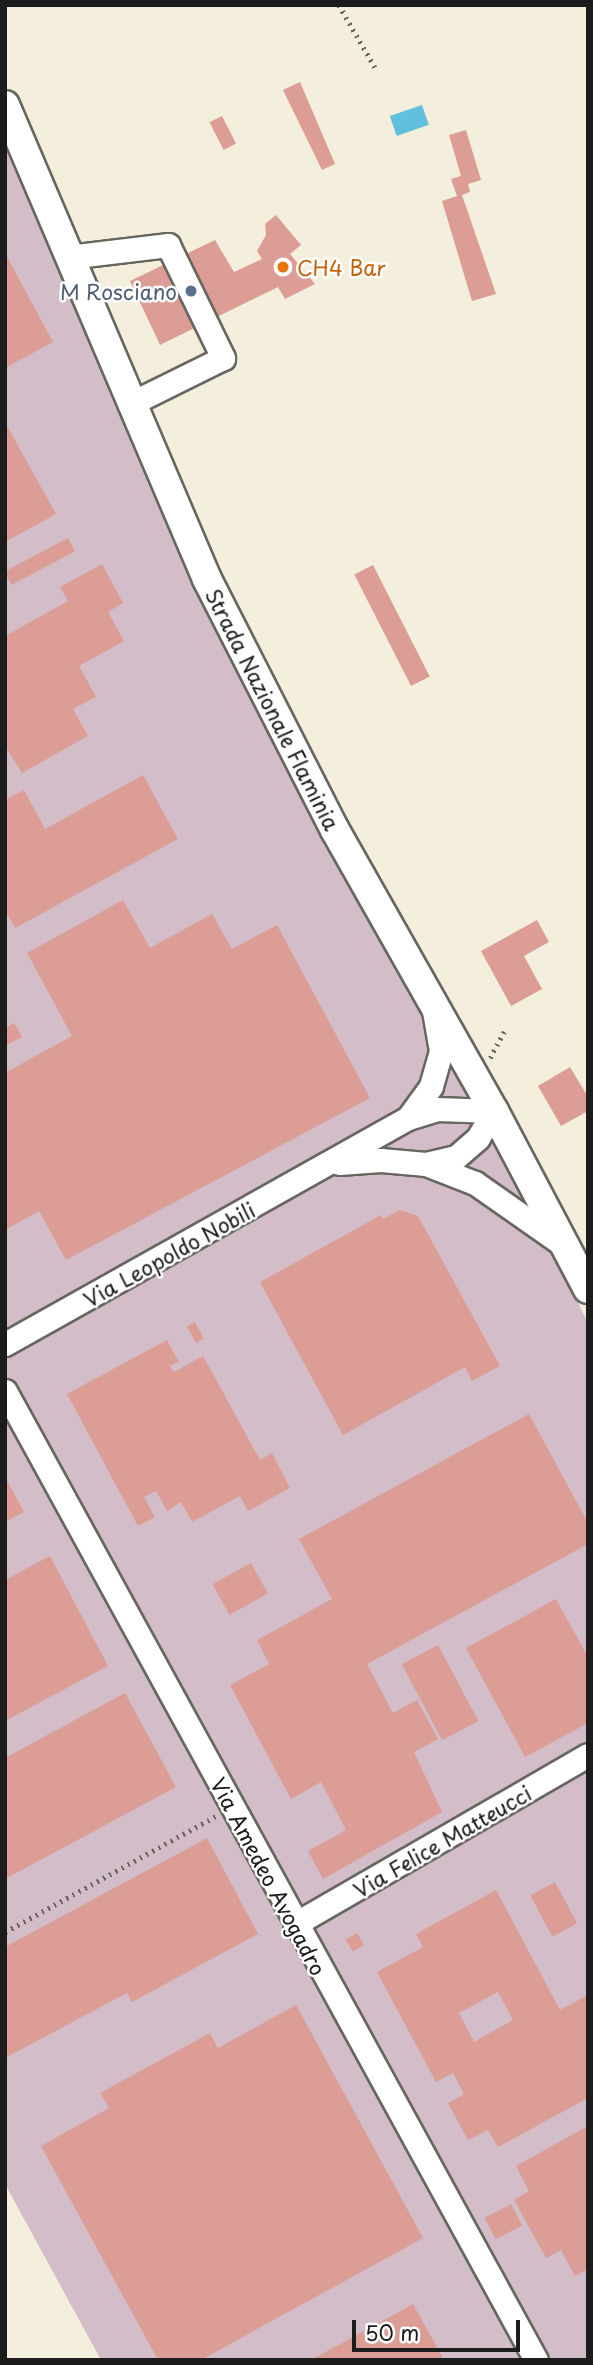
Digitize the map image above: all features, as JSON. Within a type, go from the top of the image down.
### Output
[{"type":"main road","name":"Strada Nazionale Flaminia","points":[[6,110],[206,579],[335,830],[494,1111],[588,1289]]},
{"type":"street","points":[[68,257],[168,245],[223,358],[130,404]]},
{"type":"street","name":"Via Leopoldo Nobili","points":[[408,1118],[431,1086],[441,1051],[432,1001]]},
{"type":"street","name":"Via Leopoldo Nobili","points":[[5,1344],[332,1164],[408,1118],[437,1109],[494,1111],[478,1138],[456,1157],[426,1164]]},
{"type":"street","name":"Via Leopoldo Nobili","points":[[332,1164],[381,1160],[426,1164],[475,1183],[567,1248]]},
{"type":"street","name":"Via Amedeo Avogadro","points":[[5,1391],[536,2360]]},
{"type":"street","name":"Via Felice Matteucci","points":[[295,1924],[588,1755]]},
{"type":"path","points":[[338,5],[375,67]]},
{"type":"path","points":[[5,1932],[233,1808]]},
{"type":"shaded area","points":[[5,135],[588,1323],[588,2360],[101,2360],[5,2184]]},
{"type":"water","points":[[422,105],[429,125],[397,136],[390,116]]},
{"type":"building","points":[[300,82],[335,164],[322,170],[283,90]]},
{"type":"building","points":[[222,116],[236,144],[224,150],[210,122]]},
{"type":"building","points":[[466,130],[481,180],[468,184],[470,192],[462,195],[496,294],[472,301],[442,201],[457,196],[451,179],[461,176],[449,135]]},
{"type":"building","points":[[276,215],[301,245],[290,254],[315,284],[285,299],[278,287],[160,345],[130,281],[215,240],[234,272],[262,259],[257,251],[266,235],[265,224]]},
{"type":"building","points":[[5,253],[53,342],[5,368]]},
{"type":"building","points":[[7,426],[56,514],[5,542],[5,427]]},
{"type":"building","points":[[68,538],[75,551],[11,585],[5,571]]},
{"type":"building","points":[[102,564],[123,603],[108,612],[124,641],[79,666],[96,697],[73,709],[88,736],[22,773],[5,746],[5,636],[68,601],[60,587]]},
{"type":"building","points":[[373,565],[430,676],[411,686],[354,575]]},
{"type":"building","points":[[143,775],[178,839],[15,928],[5,910],[5,800],[24,790],[45,829]]},
{"type":"building","points":[[123,900],[150,948],[212,914],[232,949],[277,925],[370,1098],[66,1260],[39,1211],[5,1230],[5,1073],[72,1036],[27,953]]},
{"type":"building","points":[[537,920],[549,942],[524,956],[542,989],[511,1006],[481,951]]},
{"type":"building","points":[[14,1023],[22,1037],[5,1046],[5,1028]]},
{"type":"building","points":[[570,1067],[588,1097],[588,1111],[561,1126],[538,1086]]},
{"type":"building","points":[[400,1210],[418,1216],[500,1366],[472,1381],[465,1367],[343,1435],[260,1282],[381,1215],[383,1219]]},
{"type":"building","points":[[195,1322],[204,1339],[196,1343],[187,1326]]},
{"type":"building","points":[[167,1340],[179,1362],[170,1366],[174,1372],[203,1356],[260,1460],[272,1453],[290,1488],[248,1511],[240,1496],[192,1522],[181,1502],[167,1511],[156,1491],[144,1497],[155,1517],[138,1526],[67,1394]]},
{"type":"building","points":[[529,1414],[588,1523],[588,1544],[367,1664],[393,1713],[417,1700],[438,1739],[414,1752],[442,1812],[323,1879],[308,1851],[346,1830],[321,1782],[291,1799],[230,1685],[269,1664],[257,1640],[332,1599],[299,1539]]},
{"type":"building","points":[[5,1477],[24,1512],[5,1522]]},
{"type":"building","points":[[50,1556],[108,1666],[5,1721],[5,1580]]},
{"type":"building","points":[[251,1563],[268,1594],[229,1615],[213,1584]]},
{"type":"building","points":[[556,1599],[588,1657],[588,1723],[525,1757],[466,1648]]},
{"type":"building","points":[[438,1645],[478,1721],[442,1740],[402,1664]]},
{"type":"building","points":[[125,1693],[176,1787],[5,1879],[5,1758]]},
{"type":"building","points":[[207,1838],[258,1934],[132,2002],[127,1993],[5,2058],[5,1947]]},
{"type":"building","points":[[555,1882],[577,1923],[552,1937],[530,1895]]},
{"type":"building","points":[[496,1890],[560,2010],[586,1996],[588,2000],[588,2098],[498,2147],[488,2130],[468,2140],[448,2103],[464,2094],[453,2073],[436,2082],[377,1972],[423,1947],[416,1934]],"holes":[[[498,1992],[513,2020],[474,2042],[459,2013]]]},
{"type":"building","points":[[357,1933],[364,1945],[353,1952],[346,1940]]},
{"type":"building","points":[[296,2005],[423,2238],[201,2360],[158,2360],[41,2146],[109,2108],[100,2093],[210,2033],[218,2048]]},
{"type":"building","points":[[588,2126],[588,2269],[575,2276],[561,2250],[546,2258],[514,2200],[529,2191],[516,2166]]},
{"type":"building","points":[[511,2204],[522,2225],[496,2239],[485,2218]]},
{"type":"building","points":[[413,2304],[444,2360],[311,2360],[397,2313]]},
{"type":"place","name":"CH4 Bar","points":[[283,267]]},
{"type":"place","name":"M Rosciano","points":[[191,291]]}]
